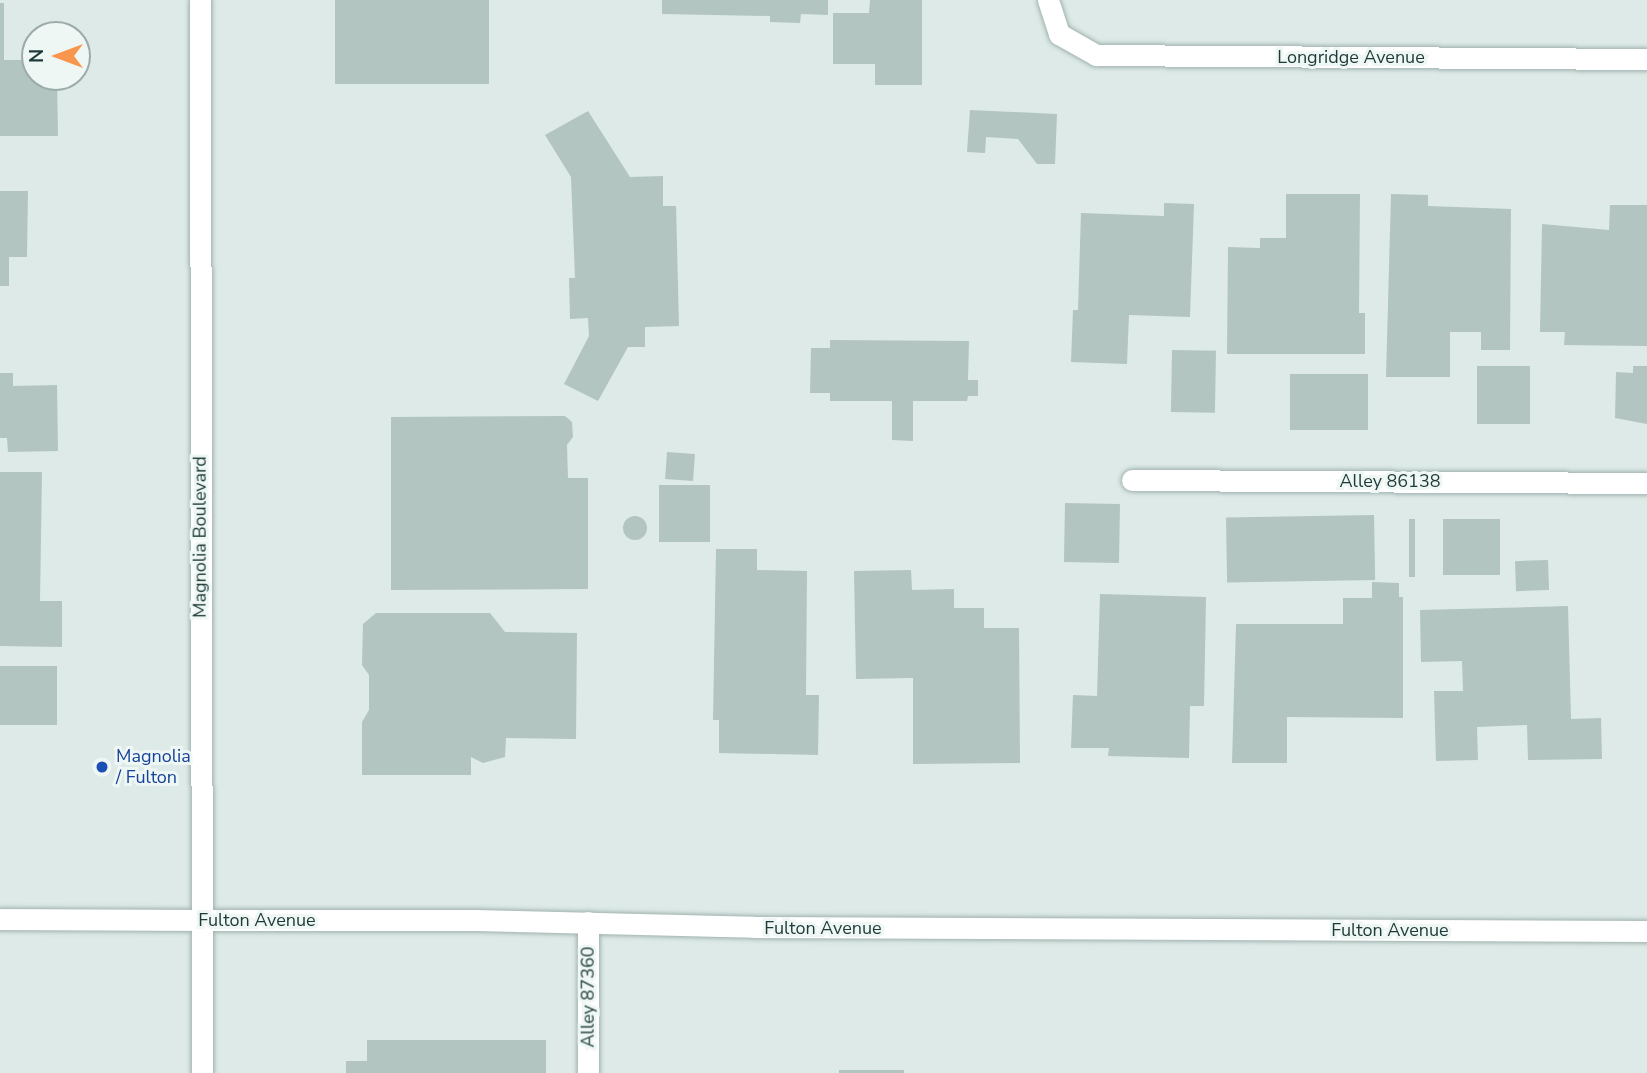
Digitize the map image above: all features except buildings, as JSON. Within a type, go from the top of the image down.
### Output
[{"type":"street","name":"Magnolia Boulevard","points":[[200,0],[202,1073]]},
{"type":"street","name":"Longridge Avenue","points":[[1048,0],[1059,34],[1096,55],[1647,59]]},
{"type":"street","name":"Alley 86138","points":[[1132,480],[1647,483]]},
{"type":"street","name":"Fulton Avenue","points":[[0,919],[587,922],[754,928],[1647,931]]},
{"type":"street","name":"Alley 87360","points":[[587,922],[588,1073]]},
{"type":"place","name":"Magnolia / Fulton","points":[[102,767]]}]
